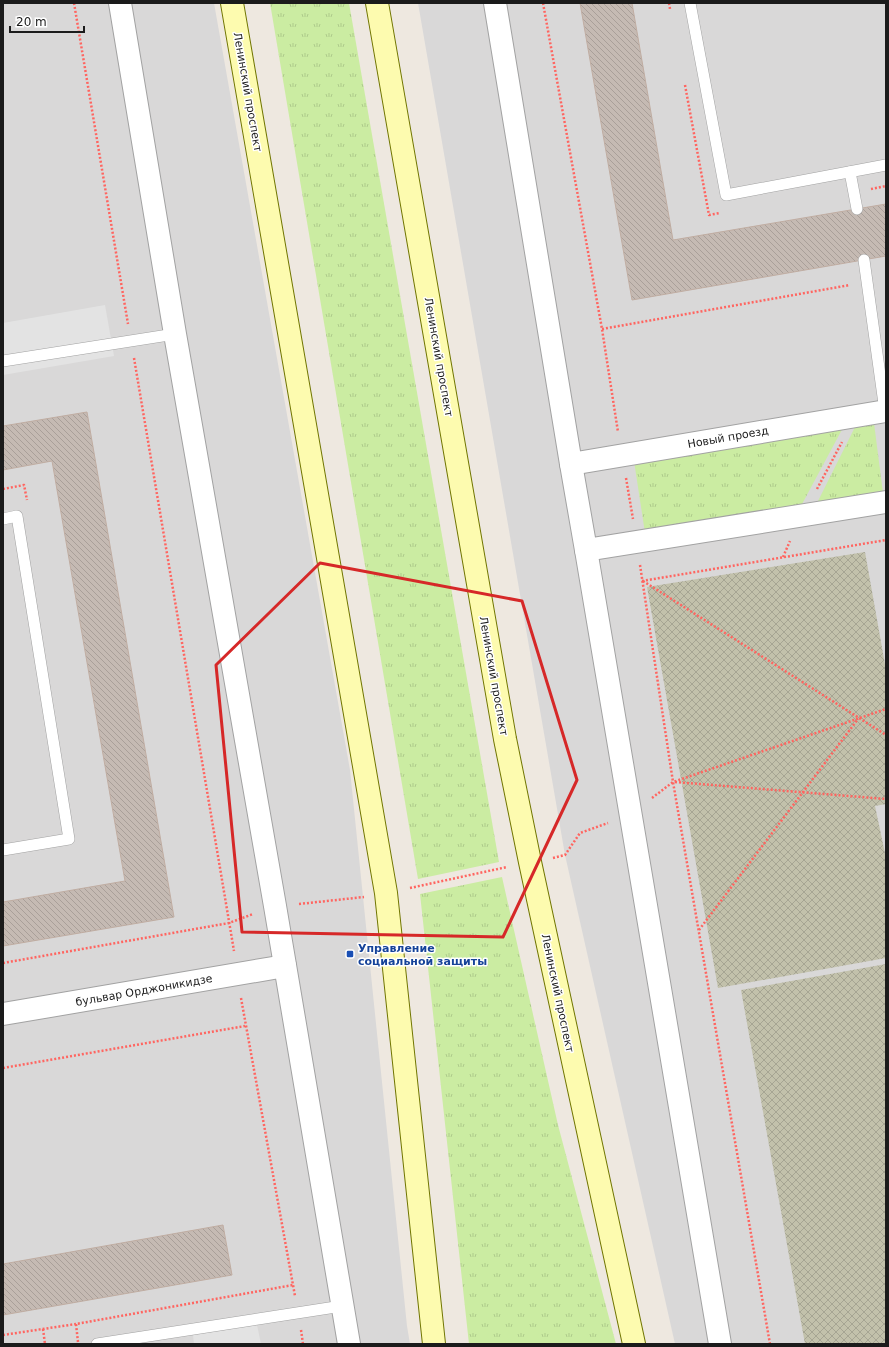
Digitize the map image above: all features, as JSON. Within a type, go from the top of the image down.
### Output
[{"type":"main road","name":"Ленинский проспект","points":[[232,3],[386,893],[434,1344]]},
{"type":"main road","name":"Ленинский проспект","points":[[377,3],[504,731],[530,862],[634,1344]]},
{"type":"street","points":[[120,3],[175,334],[349,1344]]},
{"type":"street","points":[[495,3],[571,464],[720,1344]]},
{"type":"street","name":"Новый проезд","points":[[571,464],[886,411]]},
{"type":"street","points":[[586,550],[886,502]]},
{"type":"street","name":"бульвар Орджоникидзе","points":[[3,1014],[285,966]]},
{"type":"lane","points":[[690,3],[726,195],[886,165]]},
{"type":"lane","points":[[850,172],[857,209]]},
{"type":"lane","points":[[864,260],[886,411]]},
{"type":"lane","points":[[3,361],[175,334]]},
{"type":"lane","points":[[3,519],[17,516],[69,839],[3,850]]},
{"type":"lane","points":[[97,1344],[342,1306]]},
{"type":"path","points":[[74,3],[229,923],[245,1026],[303,1344]]},
{"type":"path","points":[[543,3],[602,329],[637,542],[673,782],[770,1344]]},
{"type":"path","points":[[669,3],[671,11]]},
{"type":"path","points":[[684,81],[709,214],[724,212]]},
{"type":"path","points":[[853,191],[886,186]]},
{"type":"path","points":[[602,329],[868,282]]},
{"type":"path","points":[[782,557],[802,516],[856,416]]},
{"type":"path","points":[[642,581],[886,540]]},
{"type":"path","points":[[882,541],[886,544]]},
{"type":"path","points":[[642,581],[886,736]]},
{"type":"path","points":[[673,782],[886,708]]},
{"type":"path","points":[[698,931],[858,718]]},
{"type":"path","points":[[673,782],[886,800]]},
{"type":"path","points":[[386,893],[555,857]]},
{"type":"path","points":[[3,963],[229,923]]},
{"type":"path","points":[[3,1068],[245,1026]]},
{"type":"path","points":[[3,1335],[76,1324],[293,1285]]},
{"type":"path","points":[[76,1324],[79,1344]]},
{"type":"path","points":[[42,1329],[45,1344]]},
{"type":"highlighted area","points":[[320,563],[522,601],[577,780],[503,937],[242,932],[216,665]]},
{"type":"shaded area","points":[[3,3],[214,3],[350,770],[410,1344],[3,1344]]},
{"type":"shaded area","points":[[418,3],[886,3],[886,1344],[675,1344],[565,855]]},
{"type":"shaded area","points":[[105,305],[114,356],[3,375],[3,323]]},
{"type":"shaded area","points":[[865,552],[886,670],[886,804],[875,806],[886,858],[886,958],[718,988],[647,587]]},
{"type":"shaded area","points":[[886,964],[886,1344],[805,1344],[741,990]]},
{"type":"shaded area","points":[[257,1325],[261,1344],[194,1344],[193,1335]]},
{"type":"green space","points":[[270,3],[349,3],[499,862],[418,879]]},
{"type":"green space","points":[[874,423],[883,493],[817,503],[856,425]]},
{"type":"green space","points":[[845,424],[801,506],[645,533],[634,461]]},
{"type":"green space","points":[[502,877],[558,1125],[616,1344],[469,1344],[420,894]]},
{"type":"building","points":[[580,3],[632,3],[673,240],[886,204],[886,256],[632,300]]},
{"type":"building","points":[[87,412],[174,917],[3,946],[3,902],[125,881],[52,461],[3,470],[3,426]]},
{"type":"building","points":[[223,1225],[232,1275],[3,1315],[3,1264]]},
{"type":"place","name":"Управление социальной защиты","points":[[350,954]]}]
